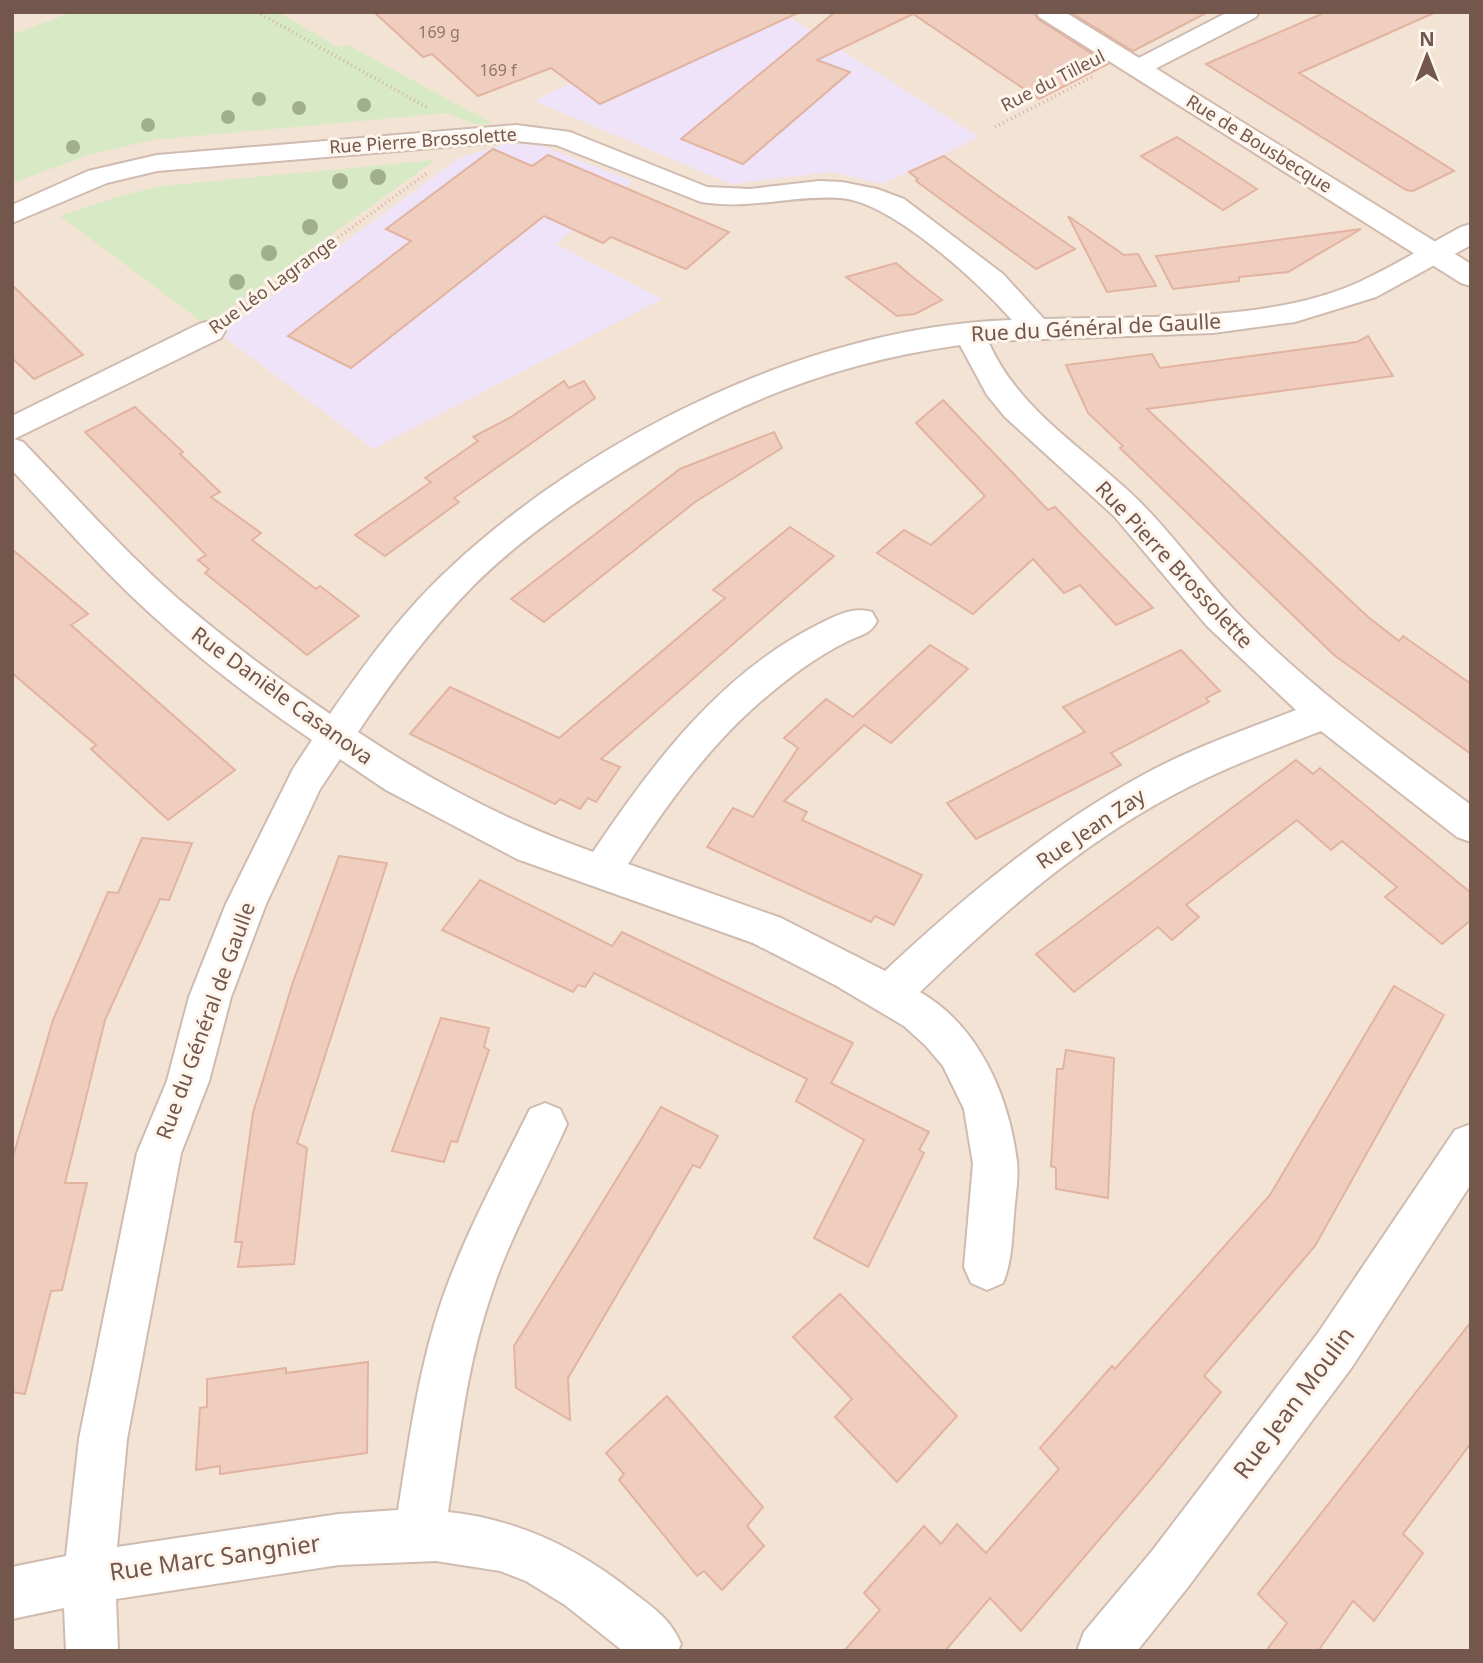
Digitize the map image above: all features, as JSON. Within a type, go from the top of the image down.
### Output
[{"type":"street","name":"Rue de Bousbecque","points":[[1048,12],[1471,277]]},
{"type":"street","points":[[1131,64],[1247,12]]},
{"type":"street","name":"Rue Pierre Brossolette","points":[[12,215],[98,177],[157,163],[516,133],[561,138],[717,198],[745,198],[804,189],[833,188],[879,198],[894,205],[993,280],[1035,327]]},
{"type":"street","name":"Rue du Général de Gaulle","points":[[92,1651],[89,1576],[103,1439],[159,1153],[188,1082],[210,997],[226,950],[306,780],[333,737],[385,662],[461,577],[529,517],[592,475],[692,417],[777,379],[864,352],[971,333],[1035,327],[1181,325],[1268,317],[1321,305],[1366,290],[1471,233]]},
{"type":"street","name":"Rue Léo Lagrange","points":[[12,429],[210,331]]},
{"type":"street","name":"Rue Pierre Brossolette","points":[[971,333],[983,366],[1005,399],[1031,426],[1127,509],[1214,612],[1325,715],[1471,826]]},
{"type":"street","name":"Rue Danièle Casanova","points":[[12,450],[158,601],[219,652],[333,737],[399,779],[462,814],[531,846],[767,930],[889,994],[926,1019],[958,1052],[985,1107],[995,1164],[987,1267]]},
{"type":"street","points":[[601,872],[670,772],[689,748],[734,702],[813,641],[860,621]]},
{"type":"street","name":"Rue Jean Zay","points":[[889,994],[953,932],[1017,879],[1132,800],[1203,762],[1325,715]]},
{"type":"street","points":[[419,1534],[458,1324],[489,1242],[545,1124]]},
{"type":"street","name":"Rue Jean Moulin","points":[[1103,1651],[1170,1569],[1335,1350],[1471,1145]]},
{"type":"street","name":"Rue Marc Sangnier","points":[[12,1593],[89,1576],[362,1536],[419,1534],[500,1546],[537,1560],[570,1576],[601,1598],[655,1644]]},
{"type":"path","points":[[257,12],[406,97],[480,134]]},
{"type":"path","name":"Rue du Tilleul","points":[[995,127],[1131,64]]},
{"type":"path","name":"Rue Léo Lagrange","points":[[210,331],[480,134]]},
{"type":"shaded area","points":[[12,12],[1471,12],[1471,1651],[12,1651]]},
{"type":"shaded area","points":[[781,12],[979,137],[883,184],[831,172],[731,184],[534,101],[646,46]]},
{"type":"shaded area","points":[[505,144],[540,145],[633,181],[556,244],[662,299],[373,449],[220,334],[459,158]]},
{"type":"green space","points":[[73,12],[279,12],[337,47],[348,45],[493,124],[474,124],[447,113],[152,140],[88,155],[16,182],[12,180],[12,35]]},
{"type":"green space","points":[[435,160],[206,325],[60,216],[162,186]]},
{"type":"building","points":[[374,12],[800,12],[600,104],[551,68],[478,96],[432,54],[423,57]]},
{"type":"building","points":[[835,12],[1034,12],[1038,19],[1108,64],[1039,99],[913,14],[817,60],[850,72],[743,164],[681,139]]},
{"type":"building","points":[[1070,12],[1208,12],[1133,51]]},
{"type":"building","points":[[1326,12],[1436,12],[1299,73],[1454,171],[1413,191],[1406,190],[1206,64]]},
{"type":"building","points":[[1177,137],[1257,189],[1223,210],[1141,156]]},
{"type":"building","points":[[493,149],[532,166],[548,155],[729,232],[686,269],[611,237],[603,243],[544,216],[351,368],[288,336],[411,241],[386,229]]},
{"type":"building","points":[[944,156],[1075,249],[1036,269],[916,181],[918,179],[909,172]]},
{"type":"building","points":[[1068,216],[1124,255],[1138,254],[1156,286],[1107,292]]},
{"type":"building","points":[[1361,229],[1288,272],[1239,277],[1239,281],[1173,289],[1156,256]]},
{"type":"building","points":[[896,263],[942,300],[915,314],[897,316],[846,277]]},
{"type":"building","points":[[12,285],[83,355],[34,379],[12,358]]},
{"type":"building","points":[[1368,336],[1393,376],[1147,409],[1368,617],[1399,641],[1403,636],[1471,684],[1471,754],[1334,655],[1120,448],[1123,446],[1088,413],[1066,365],[1152,354],[1160,368],[1357,342]]},
{"type":"building","points":[[564,381],[569,388],[584,381],[595,398],[454,498],[459,502],[385,556],[355,535],[431,482],[425,478],[478,441],[473,437],[511,417]]},
{"type":"building","points":[[943,400],[1048,510],[1055,507],[1153,608],[1116,625],[1080,585],[1064,593],[1033,559],[973,614],[877,553],[904,530],[931,545],[985,496],[916,423]]},
{"type":"building","points":[[135,407],[183,452],[180,454],[220,492],[211,497],[261,533],[252,540],[316,589],[320,586],[359,616],[307,655],[205,573],[209,569],[198,560],[206,555],[85,432]]},
{"type":"building","points":[[774,432],[782,448],[695,502],[544,622],[511,599],[680,469]]},
{"type":"building","points":[[790,527],[834,556],[601,759],[620,767],[596,802],[588,798],[580,809],[560,799],[555,804],[410,734],[450,687],[559,738],[725,598],[713,590]]},
{"type":"building","points":[[12,549],[88,614],[71,625],[235,770],[168,820],[91,749],[96,745],[12,673]]},
{"type":"building","points":[[930,645],[968,669],[891,743],[864,725],[784,801],[807,812],[802,820],[922,875],[894,925],[875,916],[871,922],[707,847],[733,808],[753,817],[798,748],[784,738],[826,699],[853,717]]},
{"type":"building","points":[[1181,650],[1220,691],[1206,698],[1209,702],[1111,753],[1121,765],[976,839],[947,803],[1085,732],[1063,707]]},
{"type":"building","points":[[1296,760],[1313,774],[1320,768],[1471,893],[1471,920],[1442,944],[1385,897],[1397,887],[1342,841],[1331,850],[1297,820],[1186,905],[1199,917],[1172,940],[1158,927],[1074,992],[1036,954]]},
{"type":"building","points":[[142,838],[192,843],[169,900],[160,899],[105,1020],[65,1183],[87,1183],[62,1290],[51,1291],[25,1394],[12,1392],[12,1160],[53,1020],[108,892],[118,893]]},
{"type":"building","points":[[339,856],[387,863],[297,1143],[307,1148],[294,1264],[238,1267],[242,1242],[235,1242],[253,1113],[293,982]]},
{"type":"building","points":[[480,880],[612,946],[622,932],[853,1043],[831,1083],[929,1132],[919,1150],[924,1153],[868,1267],[814,1238],[864,1140],[796,1101],[807,1079],[594,973],[585,987],[578,985],[573,992],[442,930]]},
{"type":"building","points":[[1394,986],[1444,1015],[1315,1246],[1204,1376],[1221,1392],[1151,1479],[1021,1631],[990,1598],[945,1651],[844,1651],[880,1610],[864,1593],[924,1526],[941,1544],[957,1524],[986,1553],[1059,1469],[1040,1448],[1112,1366],[1115,1369],[1270,1195]]},
{"type":"building","points":[[441,1018],[489,1028],[484,1047],[489,1050],[457,1142],[451,1141],[444,1162],[392,1151]]},
{"type":"building","points":[[1066,1050],[1114,1058],[1108,1198],[1056,1189],[1056,1168],[1051,1166],[1057,1069],[1063,1069]]},
{"type":"building","points":[[661,1107],[718,1136],[700,1168],[693,1165],[568,1378],[570,1420],[516,1388],[514,1346]]},
{"type":"building","points":[[840,1294],[957,1416],[897,1482],[835,1417],[852,1399],[793,1337]]},
{"type":"building","points":[[1471,1322],[1471,1443],[1403,1534],[1423,1553],[1374,1621],[1353,1601],[1318,1651],[1266,1651],[1287,1623],[1258,1594]]},
{"type":"building","points":[[368,1362],[367,1453],[220,1474],[220,1466],[196,1470],[200,1408],[207,1407],[207,1379],[286,1368],[286,1373]]},
{"type":"building","points":[[667,1396],[763,1507],[747,1526],[764,1546],[722,1590],[704,1571],[697,1576],[619,1480],[624,1474],[606,1453]]}]
